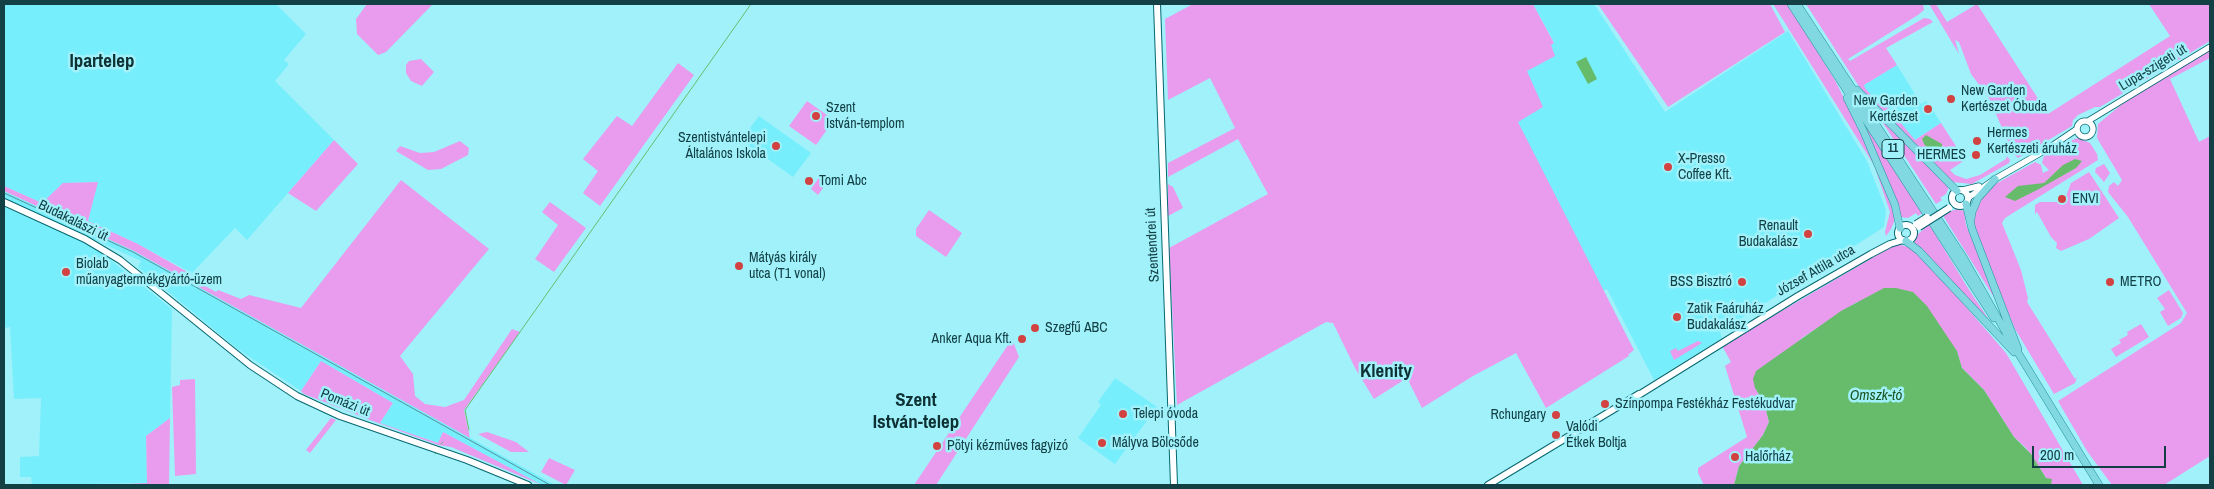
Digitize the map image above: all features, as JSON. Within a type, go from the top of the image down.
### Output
[{"type":"main road","name":"Szentendrei út","points":[[1157,4],[1174,485]]},
{"type":"main road","name":"11","points":[[1791,4],[2009,338],[2096,484]]},
{"type":"main road","name":"11","points":[[1797,4],[1843,81]]},
{"type":"main road","points":[[1843,81],[1960,191],[1967,201],[1972,229],[2014,335],[2021,359]]},
{"type":"main road","points":[[1843,81],[1895,205],[1899,230],[1898,237],[1919,251],[2021,359]]},
{"type":"main road","points":[[1972,229],[1972,212],[1978,198],[1995,179]]},
{"type":"main road","points":[[1951,204],[1960,191]]},
{"type":"main road","points":[[1899,230],[1915,226],[1951,204],[1967,201]]},
{"type":"main road","name":"Budakalászi út","points":[[4,202],[103,249],[130,267],[175,303]]},
{"type":"main road","points":[[1904,241],[1910,240],[1915,226]]},
{"type":"main road","name":"József Attila utca","points":[[1488,485],[1871,254],[1892,239],[1899,230]]},
{"type":"main road","name":"József Attila utca","points":[[1871,254],[1904,241]]},
{"type":"main road","name":"Pomázi út","points":[[175,303],[250,365],[301,398],[340,416],[467,460],[528,485]]},
{"type":"street","name":"Lupa-szigeti út","points":[[1967,201],[1995,179],[2049,148],[2077,129],[2080,122],[2088,121],[2109,110],[2210,47]]},
{"type":"street","name":"Lupa-szigeti út","points":[[2049,148],[2081,136],[2089,136],[2109,110]]},
{"type":"street","points":[[2088,121],[2094,129]]},
{"type":"street","points":[[2077,129],[2081,136]]},
{"type":"street","name":"Lupa-szigeti út","points":[[1960,191],[1995,179]]},
{"type":"shaded area","points":[[4,4],[276,4],[306,34],[284,60],[289,64],[275,81],[334,140],[247,240],[235,228],[192,273],[138,244],[88,221],[97,182],[63,183],[42,203],[4,186]]},
{"type":"shaded area","points":[[367,4],[433,4],[386,52],[378,55],[357,34],[356,19]]},
{"type":"shaded area","points":[[1193,4],[1533,4],[1554,43],[1551,45],[1555,56],[1527,71],[1543,107],[1518,122],[1634,350],[1629,356],[1546,408],[1516,353],[1473,376],[1422,408],[1407,378],[1374,399],[1355,368],[1333,323],[1326,322],[1177,405],[1169,248],[1268,194],[1238,139],[1168,177],[1168,163],[1235,128],[1210,78],[1168,100],[1165,19]]},
{"type":"shaded area","points":[[1533,4],[1594,4],[1665,112],[1788,31],[1867,161],[1886,210],[1884,227],[1720,332],[1722,338],[1654,380],[1607,289],[1602,291],[1516,122],[1527,71],[1554,42]]},
{"type":"shaded area","points":[[1598,4],[1770,4],[1785,32],[1668,107]]},
{"type":"shaded area","points":[[1773,4],[1788,4],[1836,82],[1869,149],[1896,217],[1886,236],[1885,232],[1890,212],[1874,165]]},
{"type":"shaded area","points":[[1806,4],[1923,4],[1924,10],[1918,15],[1848,59],[1850,61],[1924,18],[1930,19],[1933,22],[1886,48],[1897,65],[1864,85],[1865,88],[1881,106],[1885,104],[1915,140],[1941,123],[1965,160],[1950,170],[1955,175],[1966,179],[1980,175],[2006,159],[2007,156],[2010,160],[2009,163],[1972,184],[1952,182],[1860,88]]},
{"type":"shaded area","points":[[1929,4],[1936,4],[1947,22],[1977,4],[2048,114],[2170,36],[2149,4],[2210,4],[2210,41],[2100,107],[2095,107],[2078,115],[2073,120],[2072,126],[2018,158],[2013,153],[1989,98],[1971,74],[1959,42],[1955,40],[1959,54]]},
{"type":"shaded area","points":[[2210,49],[2210,58],[2170,79],[2199,142],[2210,136],[2210,456],[2164,485],[2112,485],[2087,451],[2058,401],[2181,323],[2187,313],[2128,217],[2108,192],[2109,186],[2114,182],[2118,186],[2122,180],[2097,138],[2098,124],[2121,105]]},
{"type":"shaded area","points":[[421,59],[434,72],[422,86],[411,81],[406,73],[406,65],[409,61]]},
{"type":"shaded area","points":[[678,63],[694,75],[600,206],[583,193],[598,171],[583,159],[617,116],[632,126]]},
{"type":"shaded area","points":[[1897,65],[1921,104],[1926,101],[1941,123],[1913,141],[1862,86]]},
{"type":"shaded area","points":[[807,101],[834,120],[816,145],[789,126]]},
{"type":"shaded area","points":[[1877,114],[1950,185],[1946,194],[1940,198],[1942,200],[1936,204]]},
{"type":"shaded area","name":"Szentistvántelepi Általános Iskola","points":[[759,116],[811,153],[793,177],[741,140]]},
{"type":"shaded area","points":[[1868,128],[1925,211],[1918,216],[1916,213],[1908,218],[1900,217],[1866,129]]},
{"type":"shaded area","points":[[2078,138],[2090,143],[2097,154],[2098,160],[2005,218],[2002,223],[2021,270],[2028,298],[2027,302],[2075,379],[2077,377],[2075,383],[2054,394],[2015,329],[1973,226],[1973,217],[1976,206],[1992,186],[2035,162],[2041,165],[2043,173],[2049,170],[2042,163],[2044,156],[2064,143]]},
{"type":"shaded area","points":[[334,140],[358,164],[316,211],[288,193]]},
{"type":"shaded area","points":[[460,141],[469,148],[468,155],[441,169],[428,170],[396,151],[400,146],[420,153],[434,152]]},
{"type":"shaded area","points":[[2104,164],[2110,173],[2104,182],[2095,172],[2096,168]]},
{"type":"shaded area","points":[[2089,172],[2119,218],[2089,239],[2061,251],[2056,248],[2057,243],[2051,237],[2037,212],[2035,214],[2035,205],[2040,202],[2060,202],[2065,199],[2071,183]]},
{"type":"shaded area","points":[[820,176],[828,181],[818,195],[811,189]]},
{"type":"shaded area","points":[[401,180],[489,249],[400,356],[413,374],[415,396],[425,404],[445,407],[464,400],[512,329],[520,332],[464,410],[470,438],[134,251],[4,191],[4,186],[42,203],[63,183],[98,182],[88,221],[138,244],[191,274],[189,277],[216,292],[218,290],[241,299],[249,295],[301,308]]},
{"type":"shaded area","points":[[1168,184],[1173,187],[1183,208],[1168,216]]},
{"type":"shaded area","points":[[4,191],[134,251],[555,485],[542,485],[443,432],[439,443],[380,423],[393,403],[321,361],[301,391],[239,350],[138,267],[141,261],[4,198]]},
{"type":"shaded area","points":[[550,202],[586,228],[554,272],[535,259],[558,225],[542,212]]},
{"type":"shaded area","points":[[4,207],[93,246],[172,309],[170,418],[146,436],[147,483],[32,485],[31,477],[20,477],[20,457],[39,456],[41,398],[14,399],[10,327],[4,328]]},
{"type":"shaded area","points":[[1957,209],[1964,211],[1966,225],[1995,299],[1942,214]]},
{"type":"shaded area","points":[[929,210],[962,233],[946,257],[916,236],[916,229]]},
{"type":"shaded area","points":[[1929,224],[1991,323],[1914,243],[1918,234],[1924,229],[1922,227]]},
{"type":"shaded area","points":[[1896,244],[1913,248],[2006,353],[2083,485],[2051,485],[2026,448],[2014,437],[1984,390],[1962,368],[1957,351],[1857,302],[1802,338],[1755,388],[1764,402],[1769,422],[1763,435],[1739,466],[1734,485],[1704,485],[1698,473],[1698,468],[1747,437],[1725,366],[1731,362],[1722,346]]},
{"type":"shaded area","points":[[2169,290],[2183,313],[2181,318],[2168,326],[2160,312],[2165,309],[2157,298]]},
{"type":"shaded area","points":[[2141,324],[2149,337],[2116,357],[2111,349],[2121,343],[2119,340],[2128,335],[2127,332]]},
{"type":"shaded area","points":[[1012,339],[1019,357],[936,485],[914,485]]},
{"type":"shaded area","points":[[1698,341],[1702,343],[1674,360],[1670,351],[1676,348],[1678,351]]},
{"type":"shaded area","points":[[321,361],[393,403],[380,423],[438,443],[443,432],[542,485],[451,447],[438,445],[370,420],[304,394],[301,391]]},
{"type":"shaded area","name":"Telepi óvoda","points":[[1115,378],[1157,407],[1115,464],[1078,438],[1101,405],[1098,402]]},
{"type":"shaded area","points":[[195,379],[196,474],[175,476],[172,387],[180,385],[180,380]]},
{"type":"shaded area","points":[[170,418],[169,485],[109,485],[147,483],[146,436]]},
{"type":"shaded area","points":[[331,418],[336,420],[310,453],[306,450]]},
{"type":"shaded area","points":[[487,432],[516,442],[529,452],[511,452],[478,434]]},
{"type":"shaded area","points":[[549,458],[575,470],[566,485],[541,472]]},
{"type":"water","points":[[1586,57],[1597,79],[1588,84],[1576,62]]},
{"type":"water","points":[[1926,135],[1942,144],[1942,149],[1937,154],[1932,154],[1924,144],[1922,139]]},
{"type":"water","points":[[2075,159],[2082,161],[2076,168],[2039,189],[2015,201],[2005,197],[2018,186],[2044,183],[2063,165]]},
{"type":"water","name":"Omszk-tó","points":[[1884,288],[1896,288],[1913,292],[1927,306],[1957,351],[1962,368],[1984,390],[2014,437],[2031,454],[2046,478],[2052,479],[2051,485],[1734,485],[1739,466],[1763,435],[1769,422],[1764,402],[1755,388],[1753,379],[1756,371],[1841,311]]},
{"type":"waterway","points":[[469,430],[465,410],[751,4]]},
{"type":"tram line","points":[[4,193],[133,252],[550,485]]},
{"type":"place","name":"New Garden Kertészet Óbuda","points":[[1951,99]]},
{"type":"place","name":"New Garden Kertészet","points":[[1928,109]]},
{"type":"place","name":"Szent István-templom","points":[[816,116]]},
{"type":"place","name":"Hermes Kertészeti áruház","points":[[1977,141]]},
{"type":"place","name":"Szentistvántelepi Általános Iskola","points":[[776,146]]},
{"type":"place","name":"HERMES","points":[[1976,155]]},
{"type":"place","name":"X-Presso Coffee Kft.","points":[[1668,167]]},
{"type":"place","name":"Tomi Abc","points":[[809,181]]},
{"type":"place","name":"ENVI","points":[[2062,199]]},
{"type":"place","name":"Renault Budakalász","points":[[1808,234]]},
{"type":"place","name":"Mátyás király utca (T1 vonal)","points":[[739,266]]},
{"type":"place","name":"Biolab műanyagtermékgyártó-üzem","points":[[66,272]]},
{"type":"place","name":"BSS Bisztró","points":[[1742,282]]},
{"type":"place","name":"METRO","points":[[2110,282]]},
{"type":"place","name":"Zatik Faáruház Budakalász","points":[[1677,317]]},
{"type":"place","name":"Szegfű ABC","points":[[1035,328]]},
{"type":"place","name":"Anker Aqua Kft.","points":[[1022,339]]},
{"type":"place","name":"Színpompa Festékház Festékudvar","points":[[1605,404]]},
{"type":"place","name":"Telepi óvoda","points":[[1123,414]]},
{"type":"place","name":"Rchungary","points":[[1556,415]]},
{"type":"place","name":"Valódi Étkek Boltja","points":[[1556,435]]},
{"type":"place","name":"Mályva Bölcsőde","points":[[1102,443]]},
{"type":"place","name":"Pötyi kézműves fagyizó","points":[[937,446]]},
{"type":"place","name":"Halőrház","points":[[1735,457]]},
{"type":"district","name":"Ipartelep","points":[[102,62]]},
{"type":"district","name":"Klenity","points":[[1386,372]]},
{"type":"district","name":"Szent István-telep","points":[[916,412]]}]
